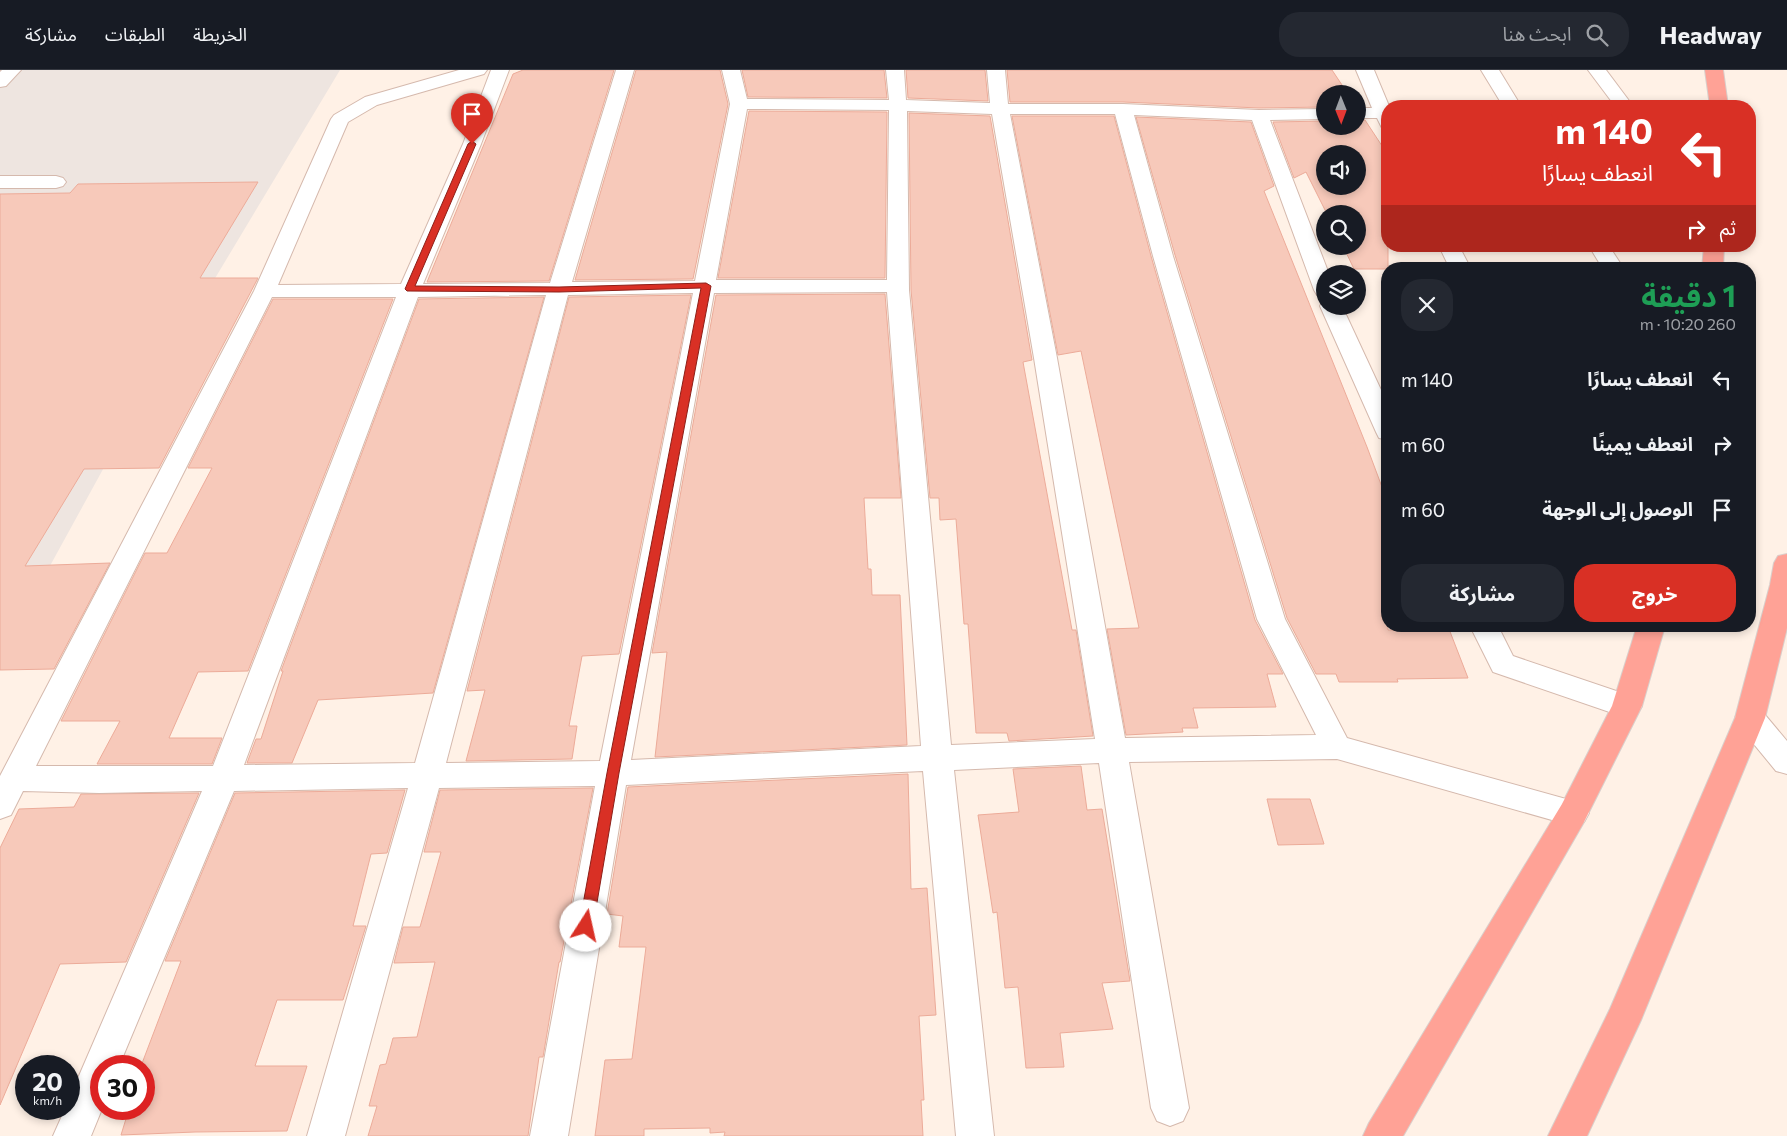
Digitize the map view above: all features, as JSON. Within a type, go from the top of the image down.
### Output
[{"type":"highway","points":[[1714,70],[1717,100]]},
{"type":"highway","points":[[1567,1136],[1623,1020],[1750,718],[1784,585],[1787,563]]},
{"type":"highway","points":[[1382,1136],[1573,813],[1627,706],[1649,632]]},
{"type":"street","points":[[0,82],[12,70]]},
{"type":"street","points":[[0,806],[265,291],[340,119],[371,101],[478,70]]},
{"type":"street","points":[[106,1055],[223,779],[410,289],[472,144],[500,70]]},
{"type":"street","points":[[326,1136],[427,776],[559,290],[625,70]]},
{"type":"street","points":[[549,1136],[613,773],[740,104],[731,70]]},
{"type":"street","points":[[895,70],[899,105],[898,286],[936,759],[975,1136]]},
{"type":"street","points":[[996,70],[1000,109],[1046,354],[1113,750],[1170,1108]]},
{"type":"street","points":[[1366,70],[1381,105]]},
{"type":"street","points":[[1490,70],[1508,100]]},
{"type":"street","points":[[1597,70],[1620,100]]},
{"type":"street","points":[[740,104],[899,105],[1000,109],[1123,109],[1259,115],[1316,114]]},
{"type":"street","points":[[1123,109],[1166,266],[1271,619],[1337,746]]},
{"type":"street","points":[[1366,114],[1381,116]]},
{"type":"street","points":[[1259,115],[1316,266]]},
{"type":"street","points":[[0,182],[56,182]]},
{"type":"street","points":[[265,291],[410,289],[559,290],[706,286],[898,286]]},
{"type":"street","points":[[1335,315],[1381,417]]},
{"type":"street","points":[[1487,632],[1503,664],[1627,706]]},
{"type":"street","points":[[1750,718],[1787,762]]},
{"type":"street","points":[[15,778],[98,780],[223,779],[613,773],[1113,750],[1337,746],[1573,813]]},
{"type":"street","points":[[72,1136],[90,1093]]},
{"type":"shaded area","points":[[0,70],[340,70],[130,420],[0,657]]},
{"type":"building","points":[[523,70],[614,70],[549,281],[427,282],[513,74]]},
{"type":"building","points":[[636,70],[720,70],[728,104],[693,279],[575,280]]},
{"type":"building","points":[[742,70],[884,70],[887,98],[748,97]]},
{"type":"building","points":[[906,70],[985,70],[988,101],[908,98]]},
{"type":"building","points":[[1007,70],[1332,70],[1342,85],[1316,85],[1316,107],[1259,108],[1123,102],[1010,102]]},
{"type":"building","points":[[749,111],[887,112],[885,278],[718,278]]},
{"type":"building","points":[[909,113],[990,116],[1032,360],[1023,362],[1072,630],[1076,630],[1093,736],[1009,741],[1007,733],[976,733],[968,624],[964,624],[956,519],[940,520],[939,498],[930,498],[911,290]]},
{"type":"building","points":[[1012,116],[1114,116],[1151,256],[1255,620],[1283,674],[1267,674],[1276,707],[1193,708],[1198,728],[1182,728],[1183,732],[1126,735],[1107,629],[1139,628],[1081,351],[1058,355]]},
{"type":"building","points":[[1136,117],[1251,122],[1274,186],[1264,191],[1381,484],[1381,632],[1450,632],[1468,678],[1397,679],[1398,682],[1339,682],[1336,674],[1316,674],[1287,618],[1175,255]]},
{"type":"building","points":[[1316,121],[1316,135],[1366,135],[1366,122],[1381,144],[1381,252],[1388,252],[1388,262],[1381,262],[1381,269],[1366,269],[1366,265],[1352,265],[1347,255],[1366,255],[1366,205],[1322,205],[1318,195],[1366,195],[1366,145],[1316,145],[1316,192],[1306,172],[1294,178],[1273,122]]},
{"type":"building","points":[[258,182],[200,278],[258,278],[159,468],[84,469],[25,566],[110,563],[54,669],[0,670],[0,194],[70,193],[78,184]]},
{"type":"building","points":[[885,294],[901,498],[864,498],[868,569],[871,569],[872,595],[900,595],[907,745],[655,757],[667,652],[652,653],[716,295]]},
{"type":"building","points":[[691,295],[619,654],[582,656],[569,726],[577,726],[572,759],[466,761],[485,690],[467,691],[569,297]]},
{"type":"building","points":[[544,297],[433,693],[318,700],[292,763],[247,763],[256,739],[261,739],[283,671],[281,671],[419,299]]},
{"type":"building","points":[[273,299],[393,299],[248,671],[198,672],[169,738],[222,738],[212,764],[97,764],[120,721],[61,721],[145,553],[167,553],[212,468],[188,468]]},
{"type":"building","points":[[1081,766],[1087,810],[1102,809],[1130,981],[1102,983],[1113,1029],[1060,1033],[1064,1067],[1026,1068],[1018,987],[1005,988],[997,912],[993,913],[978,815],[1019,812],[1013,769]]},
{"type":"building","points":[[908,774],[911,889],[927,888],[936,1015],[919,1016],[924,1100],[921,1100],[923,1136],[724,1136],[725,1132],[710,1133],[710,1128],[644,1129],[644,1136],[595,1136],[605,1060],[632,1059],[646,947],[619,947],[623,916],[607,914],[628,787]]},
{"type":"building","points":[[593,788],[559,962],[543,1057],[539,1057],[528,1136],[368,1136],[377,1106],[369,1106],[380,1065],[386,1064],[393,1038],[417,1037],[435,962],[394,963],[403,927],[420,927],[441,852],[424,852],[440,790]]},
{"type":"building","points":[[405,790],[387,853],[371,854],[353,926],[366,926],[343,1000],[277,1000],[255,1066],[307,1066],[287,1131],[121,1135],[126,1120],[155,1120],[155,1055],[145,1055],[181,961],[165,961],[235,793]]},
{"type":"building","points":[[199,793],[126,962],[60,964],[21,1055],[15,1055],[15,1070],[0,1105],[0,848],[19,809],[74,807],[81,794]]},
{"type":"building","points":[[1267,799],[1310,799],[1324,844],[1278,845]]},
{"type":"route","points":[[472,144],[410,289],[559,290],[706,286],[613,773],[586,926]]}]
